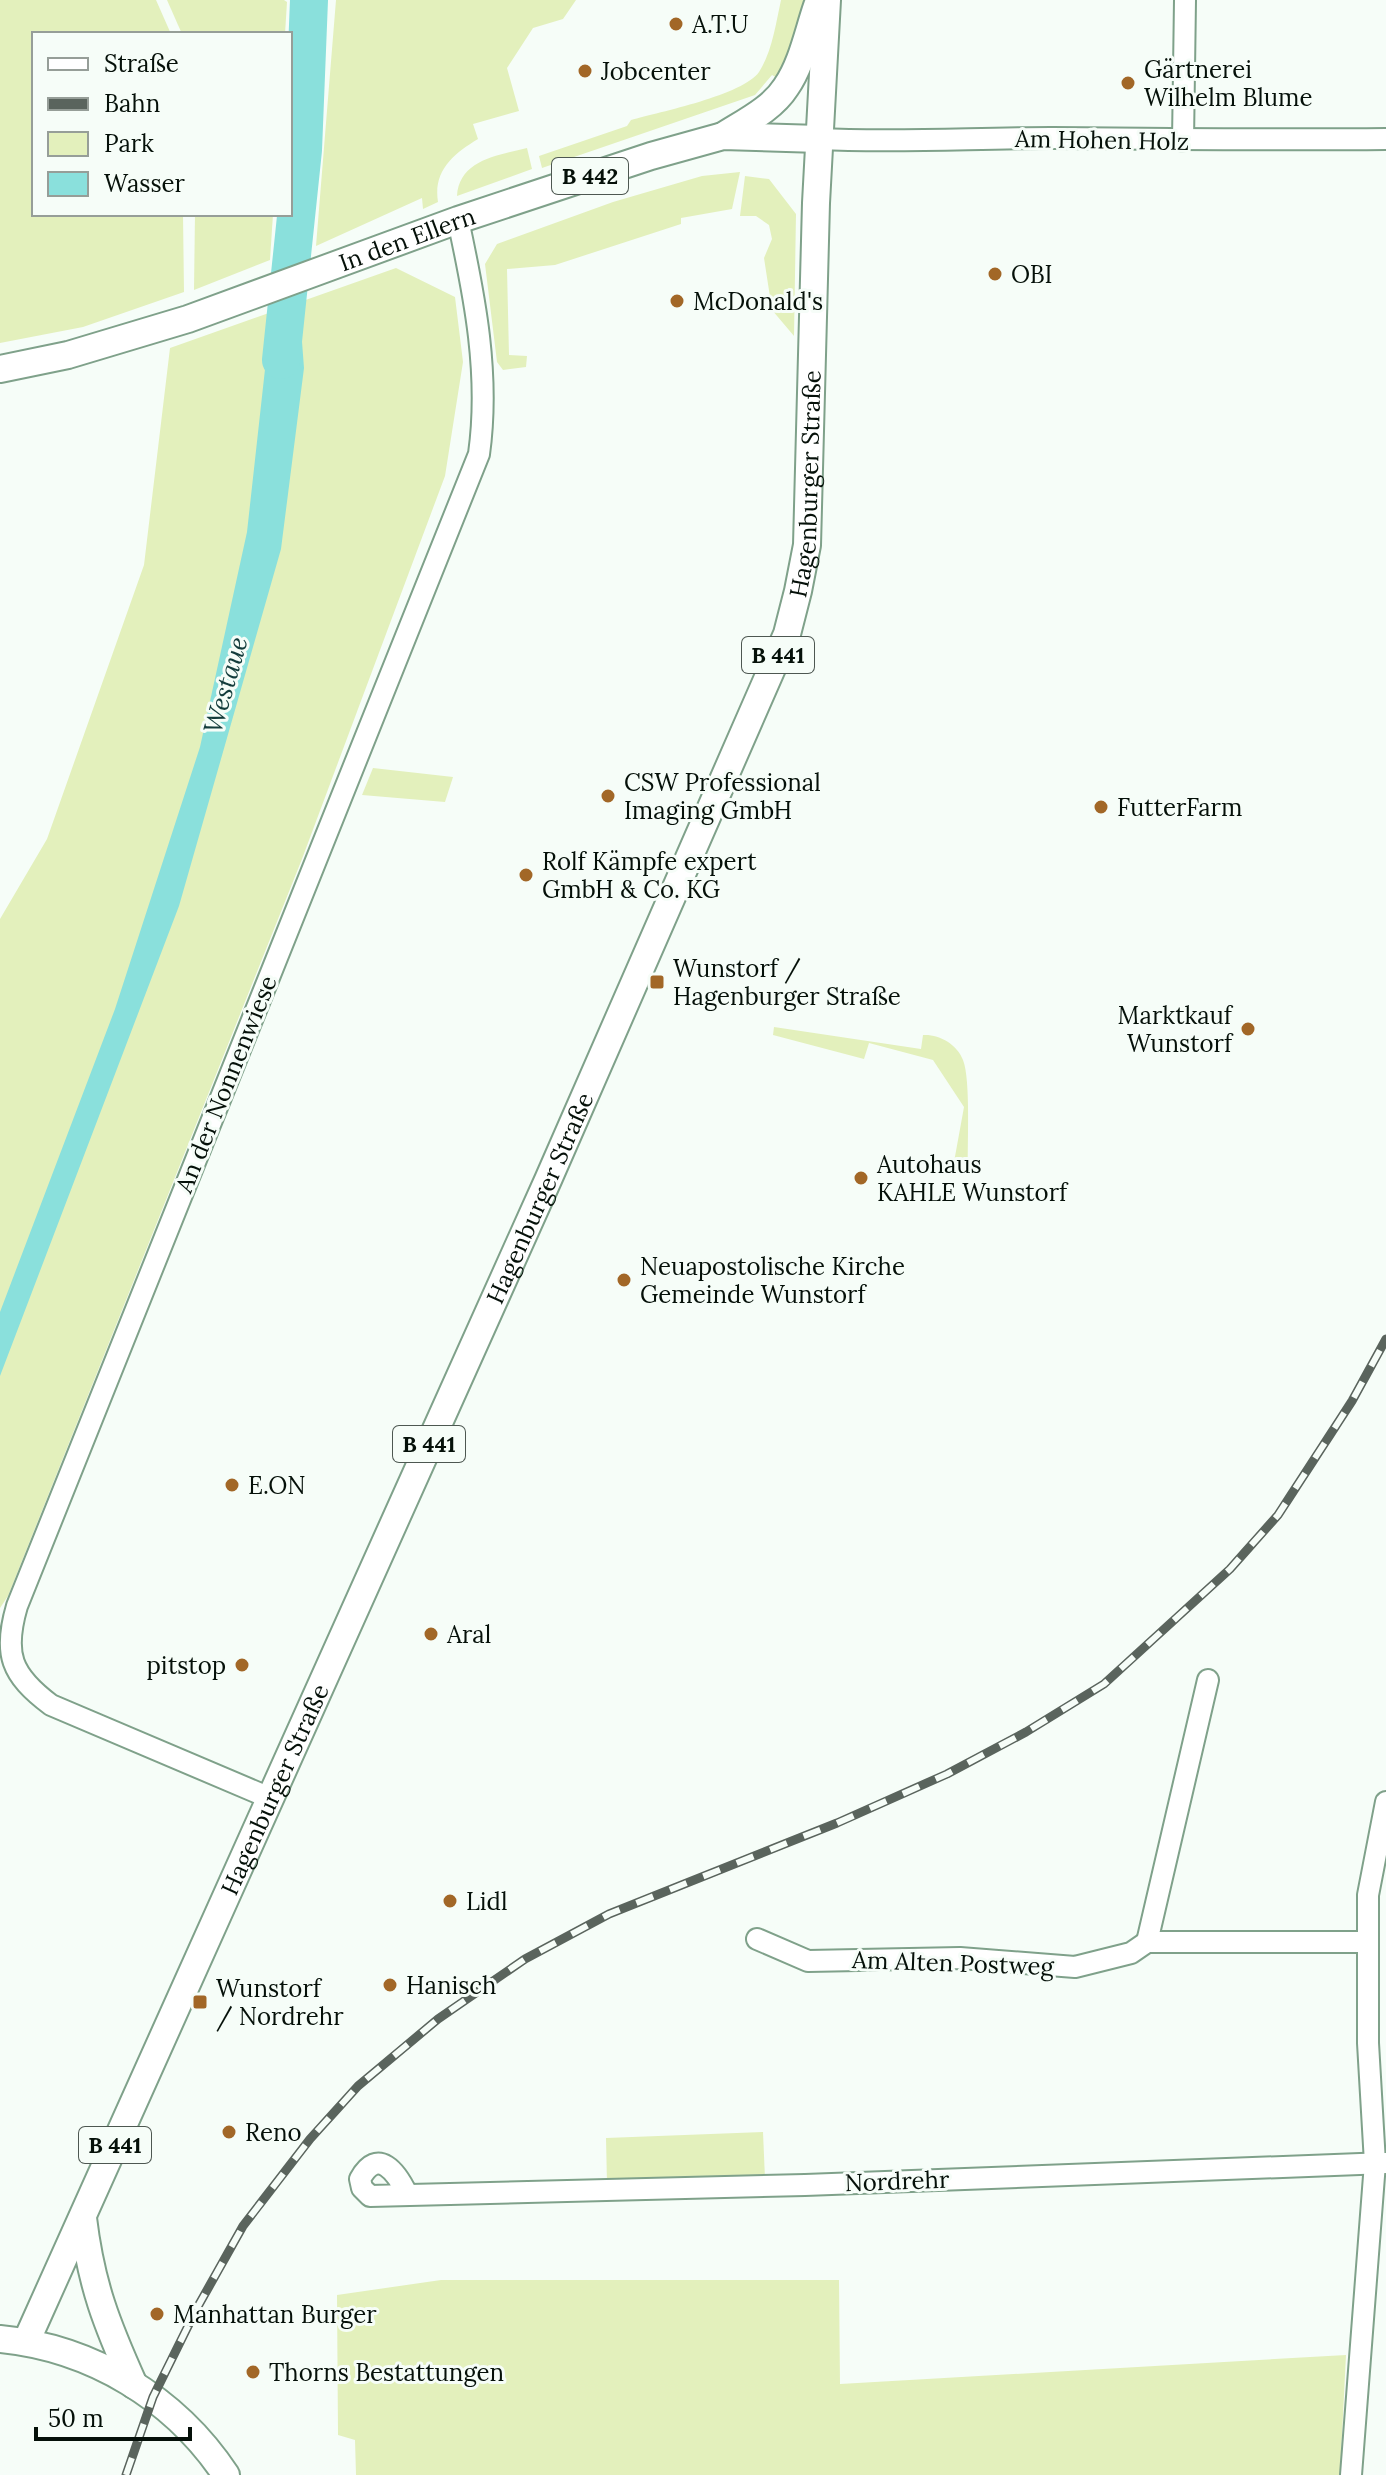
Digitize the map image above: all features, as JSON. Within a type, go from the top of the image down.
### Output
[{"type":"main road","points":[[723,136],[763,111],[785,90],[794,73],[819,0]]},
{"type":"main road","name":"Hagenburger Straße","points":[[13,2340],[83,2215],[548,1180],[787,634],[807,545],[819,139],[827,0]]},
{"type":"main road","name":"In den Ellern","points":[[0,369],[68,355],[188,319],[458,220],[651,156],[723,136],[819,139]]},
{"type":"main road","points":[[83,2215],[92,2280],[101,2310],[134,2385]]},
{"type":"main road","points":[[13,2340],[85,2359],[134,2385],[173,2413],[208,2449],[226,2475]]},
{"type":"street","points":[[1183,141],[1185,0]]},
{"type":"street","name":"Am Hohen Holz","points":[[819,139],[1386,139],[1386,131]]},
{"type":"street","name":"An der Nonnenwiese","points":[[270,1798],[51,1705],[19,1674],[10,1654],[9,1631],[479,454],[483,428],[483,381],[478,316],[458,220]]},
{"type":"street","points":[[1147,1942],[1208,1680]]},
{"type":"street","points":[[1351,2475],[1380,2163],[1368,2043],[1373,1932],[1368,1895],[1386,1802]]},
{"type":"street","name":"Am Alten Postweg","points":[[757,1939],[808,1961],[960,1958],[1075,1967],[1131,1953],[1147,1942],[1373,1932]]},
{"type":"street","name":"Nordrehr","points":[[407,2194],[805,2185],[1380,2163]]},
{"type":"green space","points":[[0,0],[156,0],[170,32],[32,32],[32,216],[183,216],[184,292],[83,327],[0,343]]},
{"type":"green space","points":[[167,0],[287,2],[285,32],[181,32]]},
{"type":"green space","points":[[336,0],[576,0],[563,19],[533,28],[507,68],[519,111],[473,124],[478,139],[447,164],[439,181],[438,202],[423,209],[422,198],[316,246]]},
{"type":"green space","points":[[781,0],[804,0],[789,68],[781,80],[772,75],[755,95],[542,168],[539,156],[627,126],[631,120],[719,95],[750,80],[759,72],[767,56]]},
{"type":"green space","points":[[527,148],[532,169],[457,196],[459,184],[472,167],[493,157]]},
{"type":"green space","points":[[740,172],[732,209],[681,218],[681,224],[555,265],[507,269],[509,355],[527,356],[526,367],[503,370],[497,362],[485,264],[497,244],[613,202],[702,176]]},
{"type":"green space","points":[[745,176],[769,179],[796,214],[794,336],[772,310],[764,258],[772,239],[769,225],[756,216],[740,216]]},
{"type":"green space","points":[[195,216],[273,216],[270,260],[194,290]]},
{"type":"green space","points":[[396,268],[455,297],[463,362],[445,476],[302,859],[8,1596],[0,1608],[0,919],[47,839],[144,565],[170,348]]},
{"type":"green space","points":[[373,768],[453,777],[445,802],[362,795]]},
{"type":"green space","points":[[774,1027],[921,1049],[923,1035],[929,1035],[952,1045],[960,1054],[965,1070],[968,1173],[952,1173],[964,1107],[933,1060],[869,1043],[864,1059],[773,1035]]},
{"type":"green space","points":[[763,2132],[765,2179],[607,2184],[606,2138]]},
{"type":"green space","points":[[441,2280],[839,2280],[840,2384],[1346,2355],[1340,2475],[356,2475],[355,2440],[338,2435],[337,2295]]},
{"type":"water","points":[[299,302],[304,368],[281,549],[179,906],[0,1376],[0,1312],[115,1009],[200,747],[247,532],[271,315]]},
{"type":"waterway","name":"Westaue","points":[[281,360],[303,150],[309,0]]},
{"type":"railway","points":[[126,2475],[153,2397],[197,2308],[243,2226],[310,2139],[358,2086],[438,2019],[525,1959],[609,1914],[837,1823],[947,1774],[1026,1732],[1104,1684],[1230,1569],[1278,1515],[1352,1401],[1386,1339]]},
{"type":"place","name":"A.T.U","points":[[676,24]]},
{"type":"place","name":"Jobcenter","points":[[585,71]]},
{"type":"place","name":"Gärtnerei Wilhelm Blume","points":[[1128,83]]},
{"type":"place","name":"OBI","points":[[995,274]]},
{"type":"place","name":"McDonald's","points":[[677,301]]},
{"type":"place","name":"CSW Professional Imaging GmbH","points":[[608,796]]},
{"type":"place","name":"FutterFarm","points":[[1101,807]]},
{"type":"place","name":"Rolf Kämpfe expert GmbH & Co. KG","points":[[526,875]]},
{"type":"place","name":"Wunstorf / Hagenburger Straße","points":[[657,982]]},
{"type":"place","name":"Marktkauf Wunstorf","points":[[1248,1029]]},
{"type":"place","name":"Autohaus KAHLE Wunstorf","points":[[861,1178]]},
{"type":"place","name":"Neuapostolische Kirche Gemeinde Wunstorf","points":[[624,1280]]},
{"type":"place","name":"E.ON","points":[[232,1485]]},
{"type":"place","name":"Aral","points":[[431,1634]]},
{"type":"place","name":"pitstop","points":[[242,1665]]},
{"type":"place","name":"Lidl","points":[[450,1901]]},
{"type":"place","name":"Hanisch","points":[[390,1985]]},
{"type":"place","name":"Wunstorf / Nordrehr","points":[[200,2002]]},
{"type":"place","name":"Reno","points":[[229,2132]]},
{"type":"place","name":"Manhattan Burger","points":[[157,2314]]},
{"type":"place","name":"Thorns Bestattungen","points":[[253,2372]]}]
